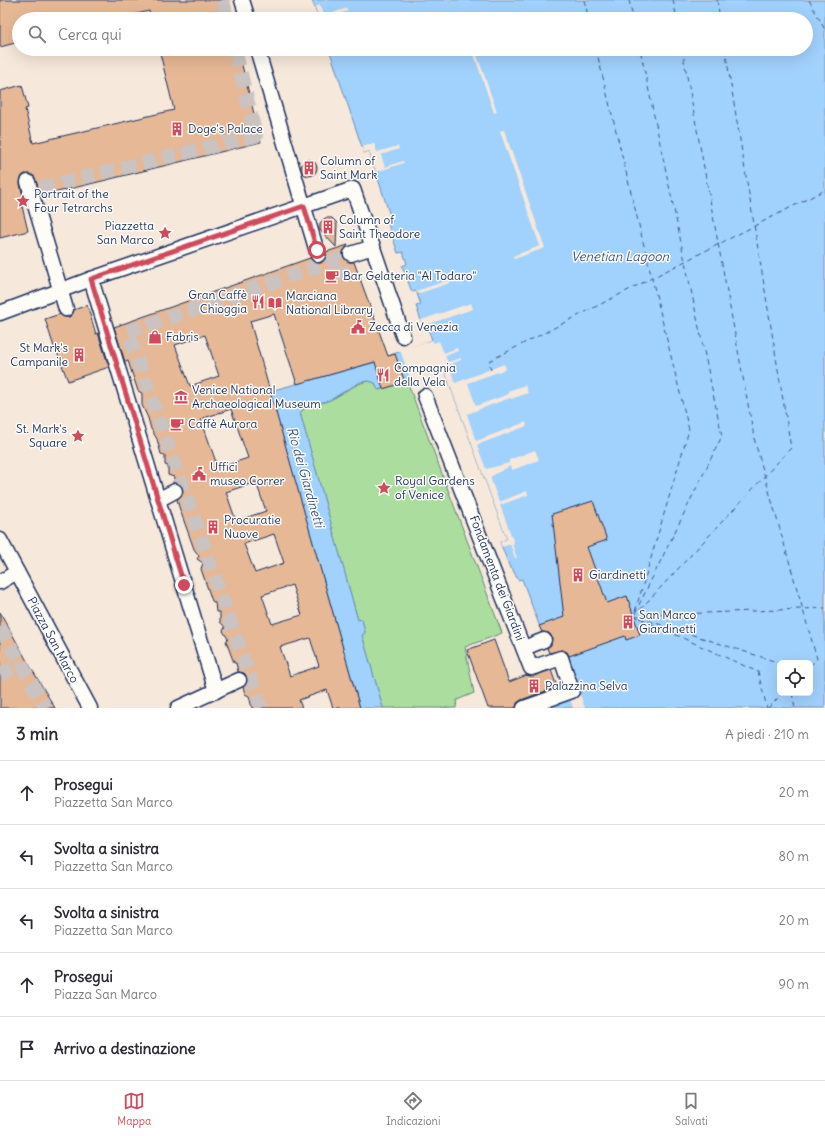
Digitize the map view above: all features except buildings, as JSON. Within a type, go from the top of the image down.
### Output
[{"type":"street","points":[[242,0],[246,12]]},
{"type":"street","points":[[259,56],[318,253]]},
{"type":"street","points":[[33,187],[66,309]]},
{"type":"street","points":[[0,313],[91,279],[353,189],[403,336]]},
{"type":"street","points":[[351,254],[373,247]]},
{"type":"street","points":[[91,279],[112,335],[158,500],[216,691]]},
{"type":"street","name":"Fondamenta dei Giardini","points":[[425,396],[524,648],[531,673],[561,658],[561,679],[572,691],[524,708]]},
{"type":"street","points":[[158,500],[175,491]]},
{"type":"street","name":"Piazza San Marco","points":[[0,540],[90,708]]},
{"type":"street","points":[[0,582],[17,572]]},
{"type":"street","name":"Fondamenta dei Giardini","points":[[524,648],[544,640]]},
{"type":"street","points":[[182,707],[239,680]]},
{"type":"green space","name":"Royal Gardens of Venice","points":[[369,381],[375,383],[379,390],[407,381],[502,633],[465,647],[474,693],[457,700],[456,708],[383,708],[362,635],[365,632],[362,620],[358,620],[300,413],[307,407],[326,402],[354,386]]},
{"type":"water","name":"Venetian Lagoon","points":[[312,0],[825,0],[825,708],[531,708],[578,691],[551,657],[522,579],[518,580],[512,568],[510,568],[500,542],[507,539],[444,369],[378,390],[375,383],[369,381],[360,382],[330,400],[305,407],[300,413],[358,620],[362,619],[365,633],[362,635],[383,708],[360,708],[273,403],[241,399],[387,359],[388,356],[432,340],[428,328],[424,329],[416,306],[421,305],[416,291],[412,292],[402,266],[407,264],[403,252],[398,253],[388,224],[392,222],[369,151],[364,153],[331,56],[813,56],[813,12],[316,12]]},
{"type":"pier","points":[[320,5],[323,12],[317,12],[315,7]]},
{"type":"pier","points":[[347,8],[348,11],[345,12],[336,12]]},
{"type":"pier","points":[[474,56],[477,56],[497,112],[494,113]]},
{"type":"pier","points":[[504,130],[545,248],[514,259],[513,256],[540,246],[500,131]]},
{"type":"pier","points":[[374,143],[377,152],[398,146],[399,149],[381,155],[385,167],[403,161],[404,163],[376,172],[369,151],[364,153],[362,147]]},
{"type":"pier","points":[[449,280],[450,283],[417,294],[416,291]]},
{"type":"pier","points":[[471,303],[473,309],[423,326],[421,320]]},
{"type":"pier","points":[[432,340],[434,343],[439,341],[444,353],[457,348],[458,351],[445,356],[448,362],[461,358],[461,360],[449,365],[455,383],[504,364],[506,369],[468,383],[476,406],[509,394],[508,391],[525,385],[528,393],[467,414],[476,441],[526,422],[527,426],[477,445],[486,469],[509,463],[509,460],[535,450],[539,460],[512,470],[510,466],[490,477],[499,502],[527,491],[528,495],[500,505],[514,543],[512,544],[517,558],[515,558],[510,544],[502,547],[500,542],[507,539],[444,369],[411,381],[400,350]]},
{"type":"pier","points":[[578,689],[585,708],[573,708],[568,693]]},
{"type":"ferry route","points":[[584,0],[587,12]]},
{"type":"ferry route","points":[[629,0],[632,12]]},
{"type":"ferry route","points":[[673,0],[676,12]]},
{"type":"ferry route","points":[[717,0],[719,12]]},
{"type":"ferry route","points":[[809,0],[825,30]]},
{"type":"ferry route","points":[[598,56],[689,430],[634,615]]},
{"type":"ferry route","points":[[635,613],[722,436],[641,56]]},
{"type":"ferry route","points":[[683,56],[755,442],[817,659],[813,663]]},
{"type":"ferry route","points":[[634,616],[791,448],[726,56]]},
{"type":"ferry route","points":[[491,370],[489,361],[825,190]]},
{"type":"ferry route","points":[[634,616],[825,608]]},
{"type":"ferry route","points":[[634,616],[758,672],[767,708]]},
{"type":"ferry route","points":[[640,618],[777,662]]},
{"type":"ferry route","points":[[768,708],[780,696]]},
{"type":"ferry route","points":[[793,696],[795,708]]},
{"type":"tunnel","points":[[223,0],[226,12]]},
{"type":"tunnel","points":[[40,188],[256,136],[237,56]]},
{"type":"tunnel","points":[[261,708],[128,332],[339,259],[346,279]]},
{"type":"tunnel","points":[[0,627],[46,708]]},
{"type":"tunnel","points":[[0,675],[21,664]]},
{"type":"place","name":"Doge's Palace","points":[[177,129]]},
{"type":"place","name":"Column of Saint Mark","points":[[309,168]]},
{"type":"place","name":"Portrait of the Four Tetrarchs","points":[[23,201]]},
{"type":"place","name":"Column of Saint Theodore","points":[[328,227]]},
{"type":"place","name":"Piazzetta San Marco","points":[[165,233]]},
{"type":"place","name":"Bar Gelateria \"Al Todaro\"","points":[[332,276]]},
{"type":"place","name":"Gran Caffè Chioggia","points":[[258,302]]},
{"type":"place","name":"Marciana National Library","points":[[275,303]]},
{"type":"place","name":"Zecca di Venezia","points":[[358,327]]},
{"type":"place","name":"Fabris","points":[[155,337]]},
{"type":"place","name":"St Mark's Campanile","points":[[79,355]]},
{"type":"place","name":"Compagnia della Vela","points":[[383,375]]},
{"type":"place","name":"Venice National Archaeological Museum","points":[[181,397]]},
{"type":"place","name":"Caffè Aurora","points":[[177,424]]},
{"type":"place","name":"St. Mark's Square","points":[[78,436]]},
{"type":"place","name":"Uffici museo Correr","points":[[199,474]]},
{"type":"place","name":"Royal Gardens of Venice","points":[[384,488]]},
{"type":"place","name":"Procuratie Nuove","points":[[213,527]]},
{"type":"place","name":"Giardinetti","points":[[578,575]]},
{"type":"place","name":"San Marco Giardinetti","points":[[628,622]]},
{"type":"place","name":"Palazzina Selva","points":[[534,686]]},
{"type":"route","points":[[184,585],[91,279],[304,206],[317,250]]},
{"type":"water label","name":"Rio dei Giardinetti","points":[[306,477]]}]
